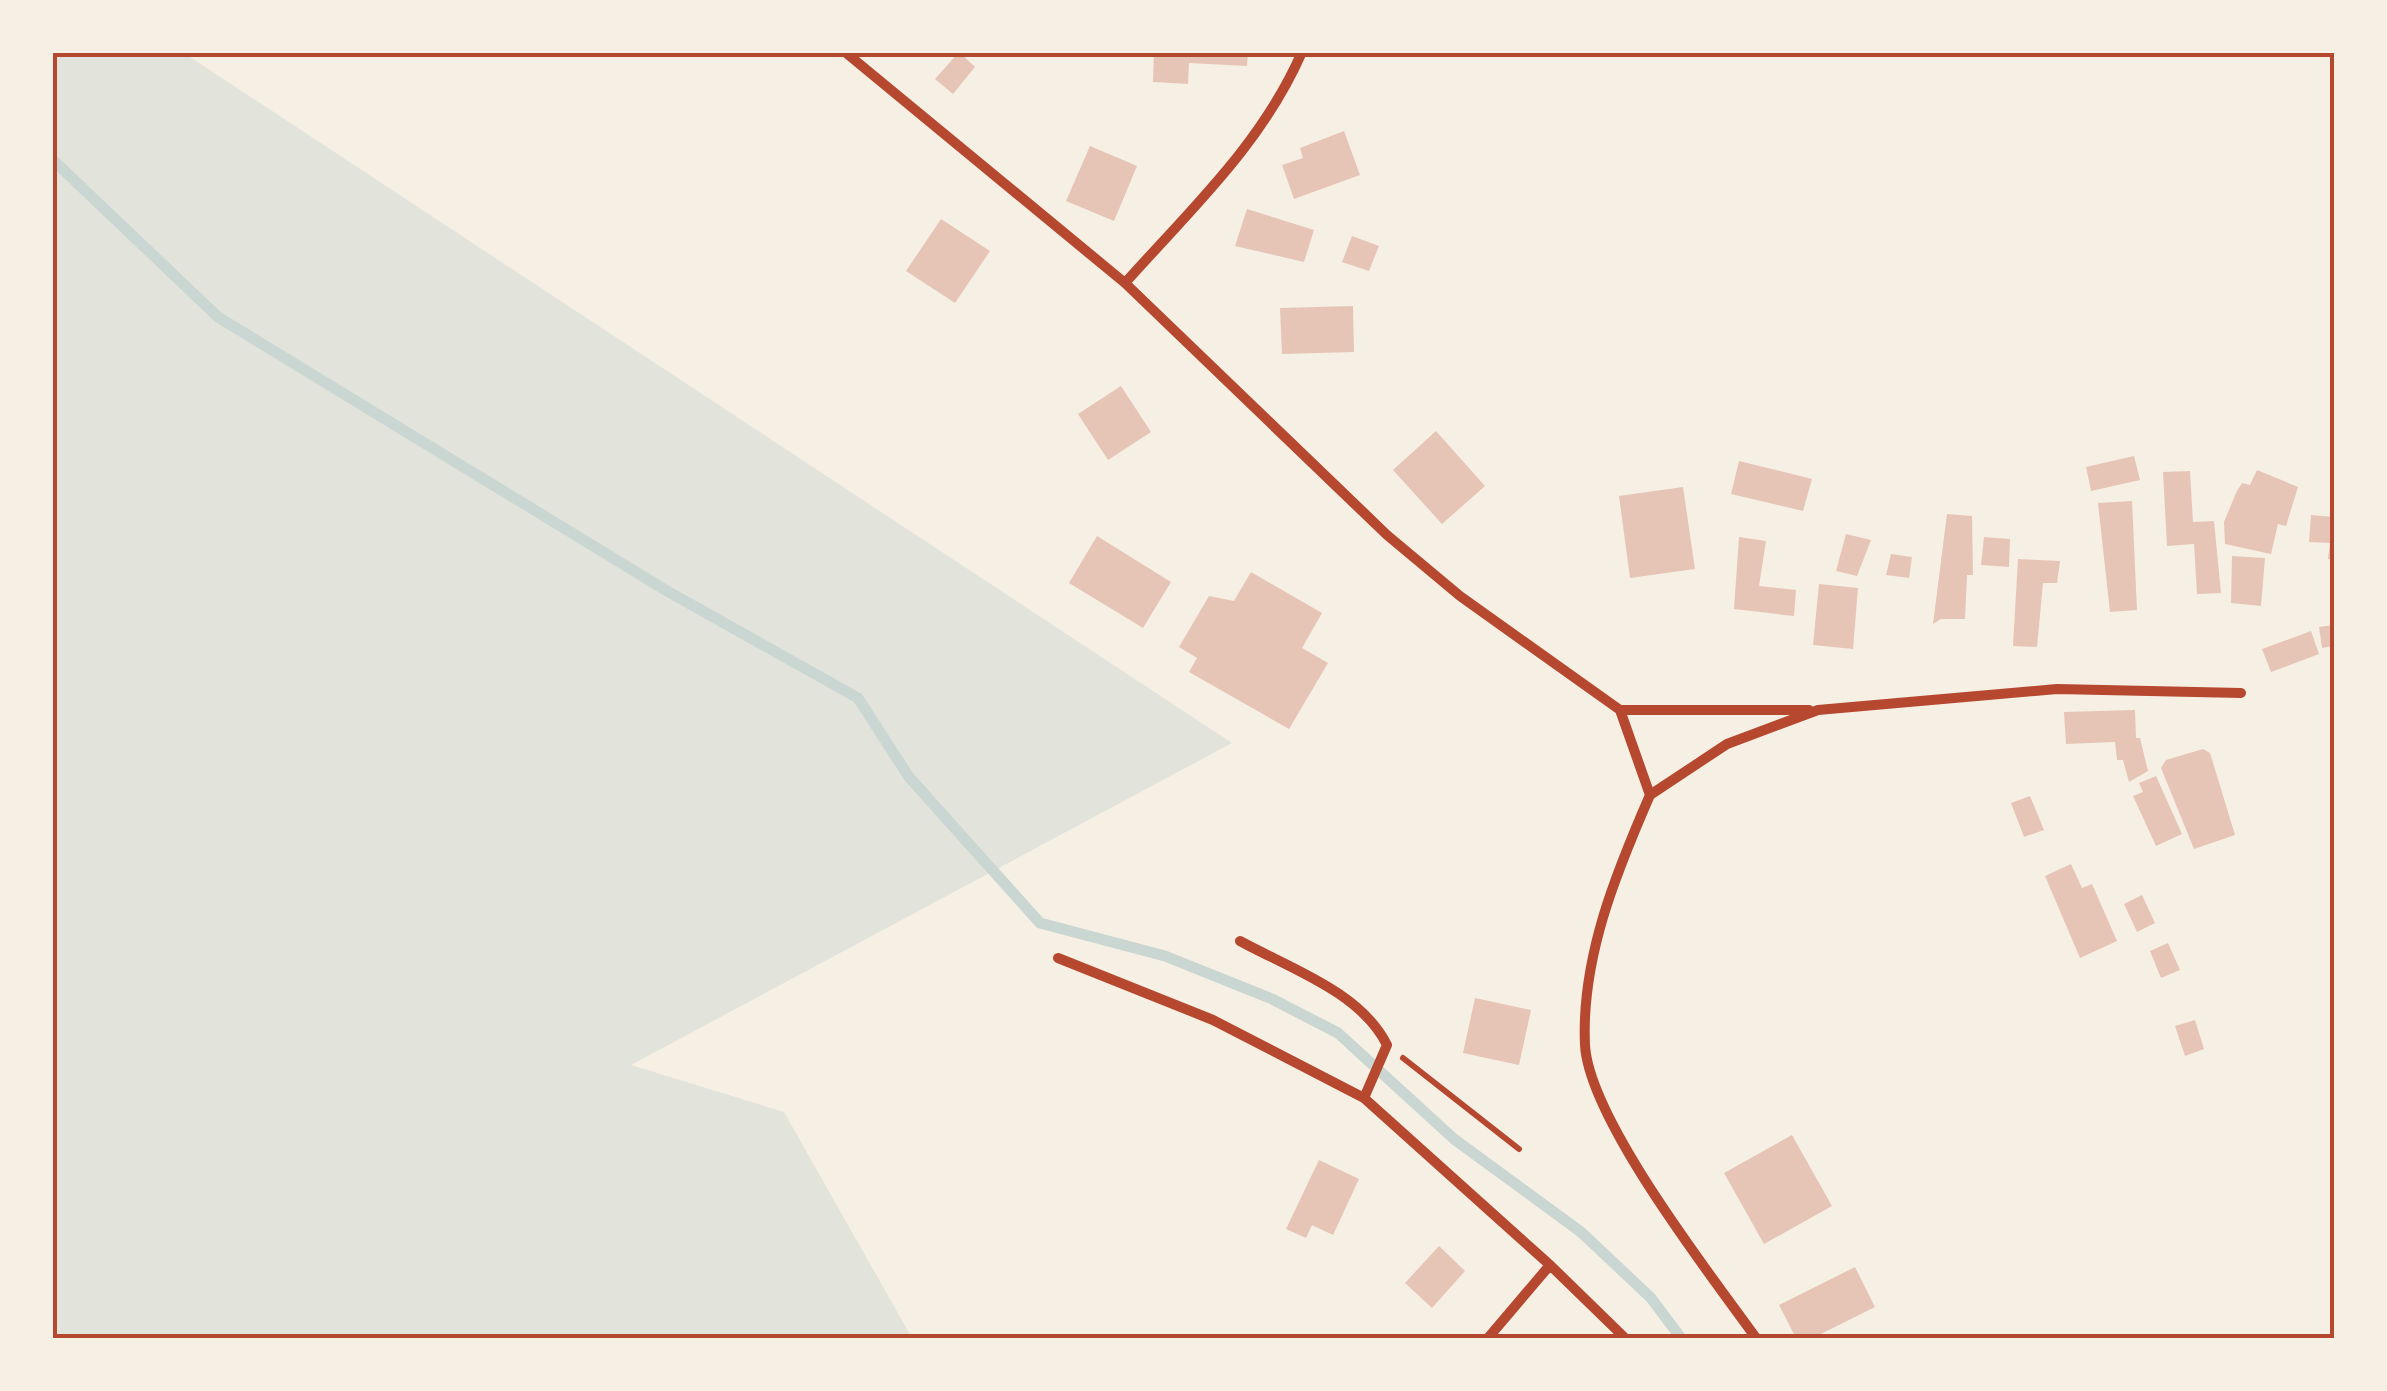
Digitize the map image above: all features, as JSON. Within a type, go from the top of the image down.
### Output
[{"type":"street","points":[[845,52],[1125,284],[1387,534],[1460,596],[1620,710],[1650,796]]},
{"type":"street","points":[[1125,284],[1250,145],[1283,95],[1302,52]]},
{"type":"street","points":[[1620,710],[1818,710],[2057,690],[2241,693]]},
{"type":"street","points":[[1756,1338],[1600,1108],[1585,1046],[1592,967],[1606,909],[1650,796],[1727,744],[1818,710]]},
{"type":"street","points":[[1240,941],[1363,1012],[1386,1048],[1364,1098]]},
{"type":"street","points":[[1058,958],[1213,1020],[1364,1098],[1625,1338]]},
{"type":"street","points":[[1488,1338],[1550,1265]]},
{"type":"path","points":[[1386,1048],[1519,1149]]},
{"type":"shaded area","points":[[52,53],[184,53],[1232,743],[631,1065],[784,1112],[912,1338],[53,1338]]},
{"type":"building","points":[[959,52],[975,67],[953,94],[935,79]]},
{"type":"building","points":[[1154,52],[1248,52],[1247,66],[1189,63],[1188,84],[1153,82]]},
{"type":"building","points":[[1344,131],[1360,175],[1294,199],[1282,165],[1303,158],[1300,148]]},
{"type":"building","points":[[1090,146],[1137,166],[1114,221],[1066,201]]},
{"type":"building","points":[[1247,209],[1314,230],[1304,262],[1235,246]]},
{"type":"building","points":[[941,219],[990,251],[955,303],[906,271]]},
{"type":"building","points":[[1352,236],[1379,246],[1369,271],[1342,262]]},
{"type":"building","points":[[1353,306],[1354,352],[1282,354],[1280,308]]},
{"type":"building","points":[[1121,386],[1151,432],[1108,460],[1078,414]]},
{"type":"building","points":[[1436,431],[1485,486],[1442,524],[1393,470]]},
{"type":"building","points":[[2134,456],[2140,480],[2091,491],[2086,467]]},
{"type":"building","points":[[1739,461],[1812,479],[1803,511],[1731,494]]},
{"type":"building","points":[[2257,470],[2298,487],[2286,526],[2278,524],[2271,554],[2225,544],[2224,522],[2236,493],[2242,483],[2250,485]]},
{"type":"building","points":[[2190,471],[2193,522],[2214,521],[2221,593],[2197,594],[2194,544],[2167,546],[2163,472]]},
{"type":"building","points":[[1683,487],[1695,569],[1630,578],[1619,496]]},
{"type":"building","points":[[2132,501],[2137,610],[2110,612],[2098,503]]},
{"type":"building","points":[[1947,514],[1972,516],[1973,575],[1967,575],[1965,619],[1941,619],[1933,624]]},
{"type":"building","points":[[2311,515],[2334,517],[2334,560],[2328,559],[2330,543],[2309,542]]},
{"type":"building","points":[[1846,534],[1871,540],[1857,576],[1836,571]]},
{"type":"building","points":[[1097,536],[1171,582],[1143,628],[1069,583]]},
{"type":"building","points":[[1739,537],[1766,541],[1759,586],[1796,590],[1794,616],[1734,609]]},
{"type":"building","points":[[1984,537],[2010,539],[2009,567],[1981,565]]},
{"type":"building","points":[[1891,554],[1912,557],[1909,578],[1886,575]]},
{"type":"building","points":[[2232,556],[2265,558],[2261,606],[2231,603]]},
{"type":"building","points":[[2018,559],[2060,561],[2057,583],[2043,583],[2037,647],[2013,646]]},
{"type":"building","points":[[1251,572],[1322,613],[1302,648],[1328,663],[1289,729],[1189,672],[1197,658],[1179,647],[1209,596],[1234,601]]},
{"type":"building","points":[[1819,584],[1858,588],[1853,649],[1813,645]]},
{"type":"building","points":[[2334,625],[2334,646],[2322,648],[2319,627]]},
{"type":"building","points":[[2311,631],[2319,654],[2271,672],[2262,649]]},
{"type":"building","points":[[2135,710],[2136,738],[2140,738],[2148,771],[2129,782],[2123,760],[2117,760],[2115,742],[2066,744],[2064,712]]},
{"type":"building","points":[[2203,749],[2210,753],[2235,835],[2194,849],[2161,768],[2166,760]]},
{"type":"building","points":[[2156,776],[2182,834],[2156,846],[2133,796],[2143,792],[2139,783]]},
{"type":"building","points":[[2030,796],[2044,830],[2024,837],[2011,803]]},
{"type":"building","points":[[2071,864],[2082,888],[2092,884],[2117,941],[2080,958],[2045,876]]},
{"type":"building","points":[[2142,895],[2155,923],[2137,932],[2124,904]]},
{"type":"building","points":[[2168,943],[2180,970],[2161,978],[2150,951]]},
{"type":"building","points":[[1475,998],[1531,1010],[1519,1065],[1463,1053]]},
{"type":"building","points":[[2195,1020],[2204,1049],[2185,1056],[2175,1026]]},
{"type":"building","points":[[1792,1135],[1832,1206],[1764,1244],[1724,1173]]},
{"type":"building","points":[[1319,1160],[1359,1179],[1333,1235],[1312,1225],[1306,1238],[1286,1229]]},
{"type":"building","points":[[1439,1246],[1465,1271],[1432,1308],[1405,1283]]},
{"type":"building","points":[[1855,1267],[1875,1307],[1813,1338],[1796,1338],[1779,1305]]},
{"type":"waterway","points":[[52,159],[218,317],[667,591],[858,698],[909,777],[1040,923],[1165,956],[1272,999],[1338,1033],[1454,1139],[1581,1232],[1651,1298],[1681,1338]]}]
